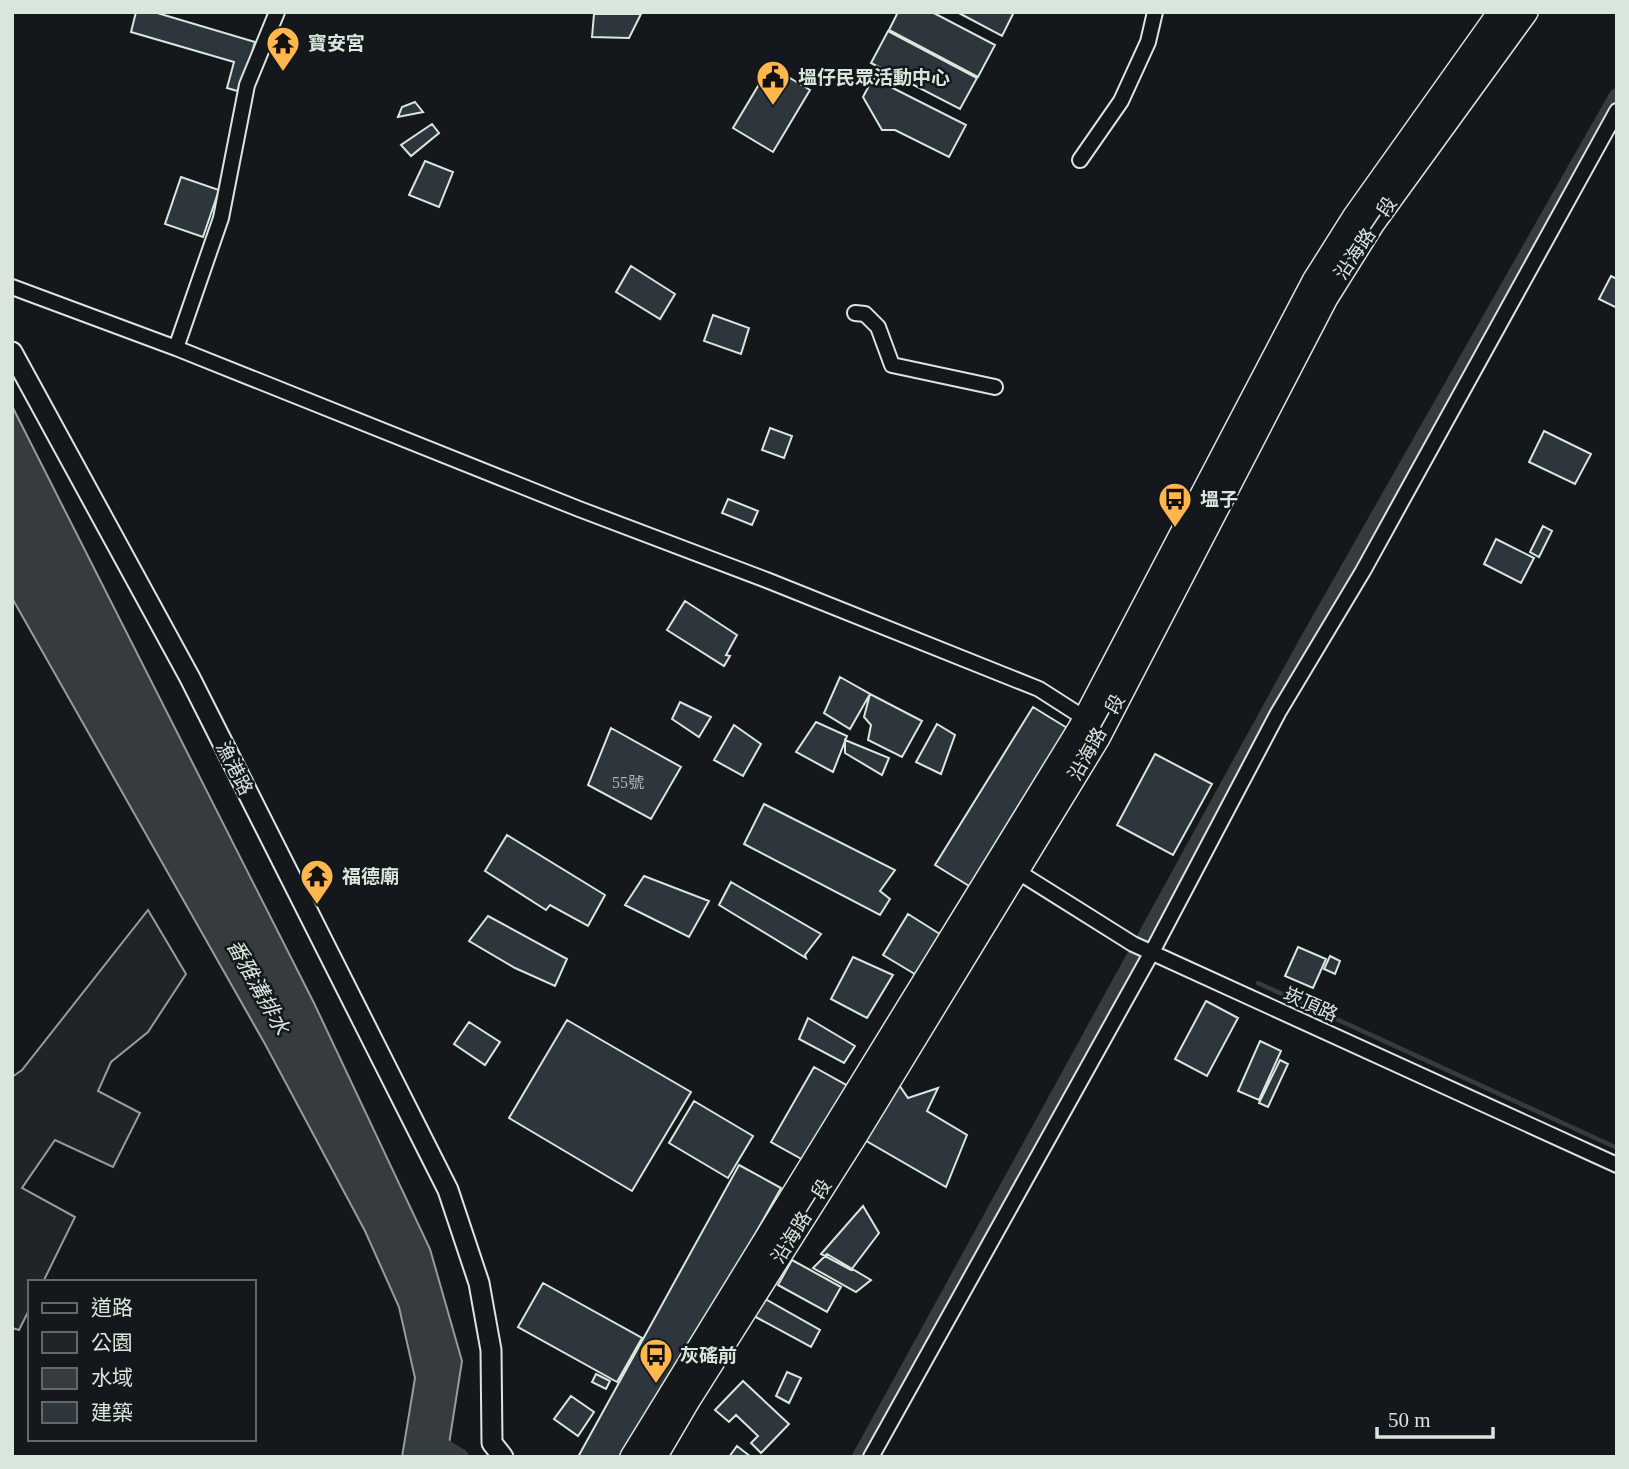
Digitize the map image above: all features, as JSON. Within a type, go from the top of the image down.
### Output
[{"type":"main road","name":"沿海路一段","points":[[1094,724],[1314,281],[1355,216],[1500,12]]},
{"type":"main road","name":"沿海路一段","points":[[655,1457],[779,1239],[1094,724],[1326,298],[1373,223],[1526,12]]},
{"type":"main road","name":"沿海路一段","points":[[632,1457],[779,1239]]},
{"type":"street","points":[[176,348],[220,218],[247,85],[277,12]]},
{"type":"street","points":[[1080,160],[1121,101],[1148,42],[1155,12]]},
{"type":"street","points":[[871,1457],[1152,952],[1278,713],[1363,571],[1617,111]]},
{"type":"street","points":[[12,287],[176,348],[1039,690],[1094,724]]},
{"type":"street","points":[[855,313],[865,314],[878,327],[892,365],[995,387]]},
{"type":"street","name":"漁港路","points":[[12,352],[190,678],[447,1190],[479,1283],[491,1350],[492,1443],[503,1457]]},
{"type":"street","name":"崁頂路","points":[[1008,865],[1133,944],[1617,1165]]},
{"type":"green space","points":[[148,910],[186,974],[148,1032],[111,1062],[98,1091],[140,1113],[113,1167],[55,1140],[22,1188],[75,1217],[44,1280],[28,1280],[28,1312],[19,1330],[12,1328],[12,1077],[22,1070]]},
{"type":"water","name":"番雅溝排水","points":[[12,406],[314,1003],[430,1249],[462,1361],[447,1457],[402,1457],[415,1378],[399,1307],[365,1231],[265,1044],[12,598]]},
{"type":"building","points":[[136,12],[154,12],[255,42],[241,92],[227,88],[234,62],[131,32]]},
{"type":"building","points":[[898,12],[932,12],[995,45],[978,77],[889,30]]},
{"type":"building","points":[[957,12],[1014,12],[1002,36]]},
{"type":"building","points":[[594,14],[641,14],[629,38],[592,37]]},
{"type":"building","points":[[888,31],[977,78],[960,109],[871,63]]},
{"type":"building","name":"塭仔民眾活動中心","points":[[770,66],[810,90],[773,152],[733,128]]},
{"type":"building","points":[[873,78],[966,125],[949,157],[895,130],[882,130],[863,97]]},
{"type":"building","points":[[415,102],[423,112],[398,117],[402,107]]},
{"type":"building","points":[[432,124],[439,133],[411,156],[401,145]]},
{"type":"building","points":[[425,161],[453,172],[439,207],[409,195]]},
{"type":"building","points":[[181,177],[219,190],[203,237],[165,224]]},
{"type":"building","points":[[631,266],[675,294],[660,319],[616,292]]},
{"type":"building","points":[[1611,276],[1617,279],[1617,308],[1599,299]]},
{"type":"building","points":[[713,315],[749,328],[741,354],[704,341]]},
{"type":"building","points":[[770,428],[792,436],[784,458],[762,450]]},
{"type":"building","points":[[1544,431],[1591,454],[1575,484],[1529,462]]},
{"type":"building","points":[[728,499],[758,511],[752,525],[722,513]]},
{"type":"building","points":[[1543,526],[1552,531],[1539,557],[1530,552]]},
{"type":"building","points":[[1496,539],[1534,558],[1521,583],[1484,564]]},
{"type":"building","points":[[685,601],[737,635],[726,655],[730,656],[724,666],[667,630]]},
{"type":"building","points":[[840,677],[870,694],[850,729],[824,713]]},
{"type":"building","points":[[870,694],[922,721],[902,757],[868,740],[871,725],[864,717]]},
{"type":"building","points":[[680,702],[711,717],[699,737],[672,719]]},
{"type":"building","points":[[1033,707],[1072,731],[974,889],[935,865]]},
{"type":"building","points":[[816,722],[847,736],[833,772],[796,752]]},
{"type":"building","points":[[937,724],[955,735],[941,774],[916,762]]},
{"type":"building","points":[[734,725],[761,744],[743,776],[714,760]]},
{"type":"building","points":[[611,728],[681,767],[651,819],[588,785]]},
{"type":"building","points":[[845,740],[889,758],[882,775],[845,753]]},
{"type":"building","points":[[1155,754],[1212,784],[1173,855],[1117,825]]},
{"type":"building","points":[[764,804],[895,870],[880,891],[890,899],[880,915],[744,844]]},
{"type":"building","points":[[507,835],[605,895],[588,926],[550,905],[546,910],[485,871]]},
{"type":"building","points":[[644,876],[709,901],[689,937],[625,905]]},
{"type":"building","points":[[731,882],[821,934],[805,955],[806,958],[719,905]]},
{"type":"building","points":[[908,914],[943,936],[918,976],[883,955]]},
{"type":"building","points":[[488,916],[567,959],[555,986],[515,968],[469,941]]},
{"type":"building","points":[[1298,947],[1326,959],[1313,988],[1285,976]]},
{"type":"building","points":[[1330,956],[1340,961],[1335,974],[1324,969]]},
{"type":"building","points":[[853,957],[893,975],[867,1018],[831,999]]},
{"type":"building","points":[[1206,1001],[1238,1018],[1207,1076],[1175,1059]]},
{"type":"building","points":[[808,1018],[855,1046],[844,1063],[799,1039]]},
{"type":"building","points":[[567,1020],[691,1092],[632,1191],[509,1118]]},
{"type":"building","points":[[469,1022],[500,1042],[485,1065],[454,1044]]},
{"type":"building","points":[[1260,1041],[1281,1051],[1259,1100],[1238,1091]]},
{"type":"building","points":[[1280,1060],[1288,1064],[1268,1107],[1259,1103]]},
{"type":"building","points":[[814,1067],[848,1086],[805,1161],[771,1142]]},
{"type":"building","points":[[897,1082],[908,1098],[938,1088],[927,1111],[967,1135],[946,1187],[856,1135]]},
{"type":"building","points":[[694,1101],[753,1136],[728,1178],[669,1143]]},
{"type":"building","points":[[739,1165],[781,1188],[630,1457],[578,1457]]},
{"type":"building","points":[[863,1206],[879,1233],[851,1270],[821,1254]]},
{"type":"building","points":[[827,1254],[871,1280],[856,1292],[813,1268]]},
{"type":"building","points":[[792,1260],[841,1287],[827,1312],[778,1285]]},
{"type":"building","points":[[543,1283],[642,1338],[617,1382],[518,1327]]},
{"type":"building","points":[[760,1296],[820,1330],[811,1347],[752,1315]]},
{"type":"building","points":[[787,1372],[801,1378],[789,1403],[776,1396]]},
{"type":"building","points":[[596,1374],[610,1381],[606,1389],[592,1382]]},
{"type":"building","points":[[743,1381],[789,1424],[761,1453],[751,1443],[758,1436],[736,1415],[729,1422],[715,1410]]},
{"type":"building","points":[[571,1396],[594,1412],[578,1436],[554,1419]]},
{"type":"building","points":[[737,1446],[751,1457],[729,1457]]},
{"type":"waterway","points":[[860,1457],[1307,642],[1617,96]]},
{"type":"waterway","points":[[1258,983],[1617,1148]]},
{"type":"waterway","points":[[429,1438],[461,1457]]},
{"type":"place","name":"寶安宮","points":[[283,73]]},
{"type":"place","name":"塭仔民眾活動中心","points":[[773,107]]},
{"type":"place","name":"塭子","points":[[1175,529]]},
{"type":"place","name":"福德廟","points":[[317,906]]},
{"type":"place","name":"灰磘前","points":[[656,1385]]}]
